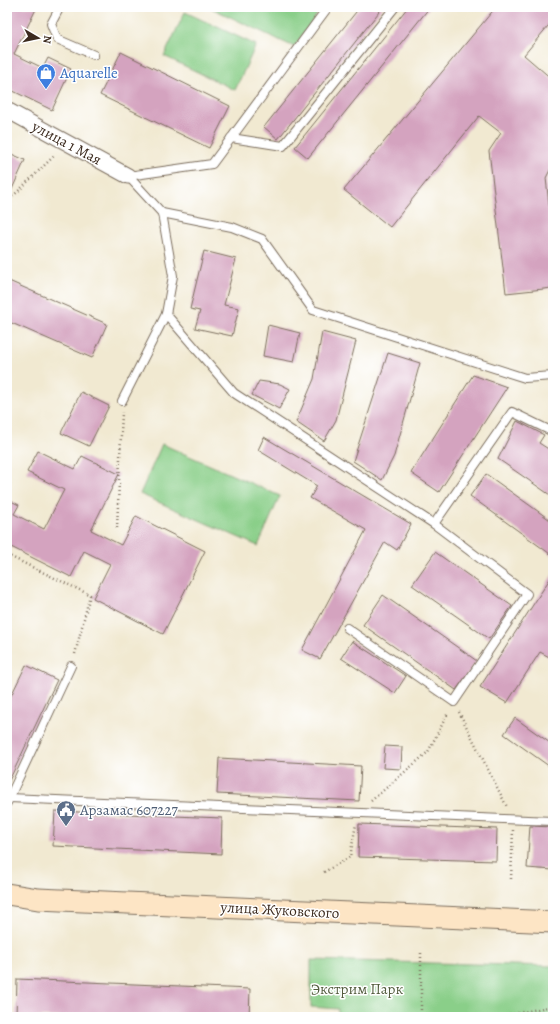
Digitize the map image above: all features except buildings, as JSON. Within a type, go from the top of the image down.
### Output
[{"type":"street","name":"улица 1 Мая","points":[[7,110],[128,176]]},
{"type":"street","name":"улица Жуковского","points":[[7,894],[38,899],[553,922]]},
{"type":"lane","points":[[60,7],[51,24],[57,39],[94,55]]},
{"type":"lane","points":[[128,176],[212,164],[328,7]]},
{"type":"lane","points":[[231,138],[282,146],[395,7]]},
{"type":"lane","points":[[122,401],[166,314],[173,276],[162,212],[128,176]]},
{"type":"lane","points":[[162,212],[232,227],[262,239],[313,310],[526,378],[553,376]]},
{"type":"lane","points":[[166,314],[234,393],[434,524],[527,594],[454,702],[347,628]]},
{"type":"lane","points":[[434,524],[512,412],[553,432]]},
{"type":"lane","points":[[71,666],[8,800],[358,812],[553,821]]},
{"type":"path","points":[[7,202],[67,143]]},
{"type":"path","points":[[117,528],[122,401]]},
{"type":"path","points":[[7,555],[90,595],[71,666]]},
{"type":"path","points":[[324,872],[350,857],[358,812],[428,752],[454,702]]},
{"type":"path","points":[[454,702],[514,819],[511,879]]},
{"type":"path","points":[[421,953],[421,1017]]},
{"type":"path","points":[[498,1017],[553,1006]]},
{"type":"green space","points":[[209,7],[322,7],[294,47]]},
{"type":"green space","points":[[185,12],[256,45],[235,90],[164,56]]},
{"type":"green space","points":[[162,444],[280,496],[258,546],[140,494]]},
{"type":"green space","name":"Экстрим Парк","points":[[311,960],[553,966],[553,1017],[338,1017],[338,1009],[311,1007]]},
{"type":"place","name":"Aquarelle","points":[[46,90]]},
{"type":"place","name":"Арзамас 607227","points":[[66,827]]}]
